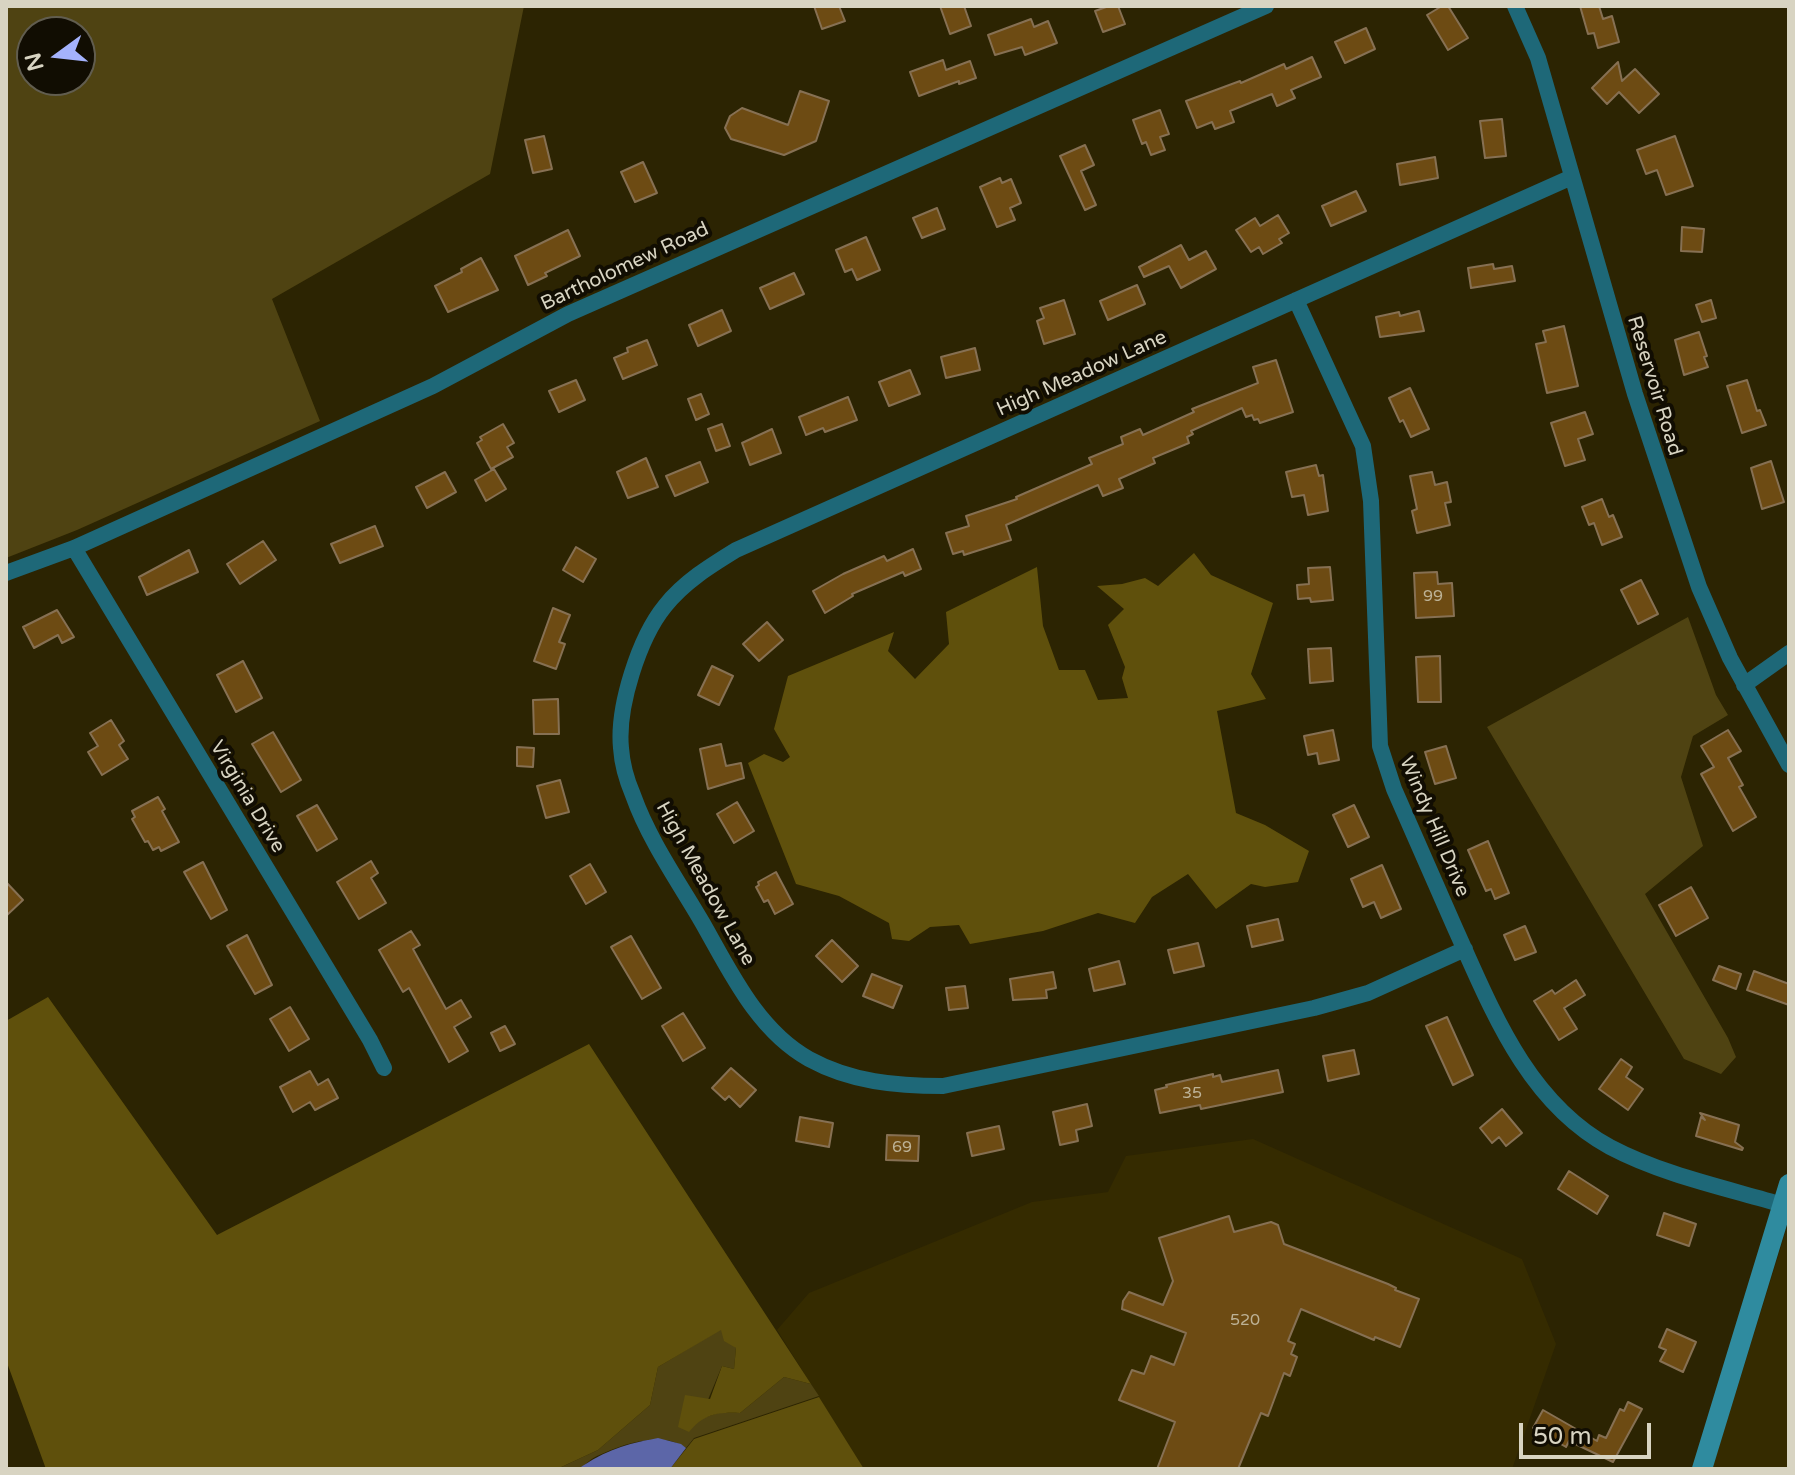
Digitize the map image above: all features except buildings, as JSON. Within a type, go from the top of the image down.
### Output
[{"type":"main road","points":[[1702,1469],[1789,1184]]},
{"type":"street","name":"Bartholomew Road","points":[[6,573],[74,548],[433,386],[568,314],[1266,6]]},
{"type":"street","name":"Reservoir Road","points":[[1515,6],[1538,58],[1664,485],[1699,587],[1744,685],[1789,765]]},
{"type":"street","name":"High Meadow Lane","points":[[1465,949],[1368,993],[1314,1008],[943,1086],[895,1086],[853,1077],[808,1058],[772,1030],[742,992],[650,833],[632,794],[620,747],[625,696],[639,650],[664,606],[698,574],[736,550],[1572,177]]},
{"type":"street","name":"Windy Hill Drive","points":[[1296,300],[1363,446],[1371,501],[1380,746],[1394,789],[1510,1043],[1538,1086],[1574,1123],[1610,1146],[1653,1165],[1783,1205]]},
{"type":"street","name":"Virginia Drive","points":[[74,548],[384,1068]]},
{"type":"street","points":[[1744,685],[1789,653]]},
{"type":"shaded area","points":[[6,6],[524,6],[490,174],[272,299],[320,421],[77,530],[6,558]]},
{"type":"shaded area","points":[[1194,553],[1211,575],[1273,603],[1251,674],[1266,699],[1217,711],[1236,813],[1265,825],[1309,851],[1298,882],[1265,887],[1251,884],[1216,909],[1188,874],[1152,897],[1135,923],[1098,913],[1043,931],[970,944],[959,925],[930,927],[909,941],[892,939],[889,923],[839,896],[796,884],[748,763],[764,754],[783,762],[790,757],[774,729],[788,676],[894,632],[888,651],[915,679],[949,644],[946,612],[1037,567],[1043,626],[1059,670],[1085,670],[1098,700],[1128,698],[1122,678],[1125,667],[1108,625],[1124,609],[1097,586],[1145,578],[1158,586]]},
{"type":"shaded area","points":[[1688,617],[1716,695],[1728,715],[1693,736],[1681,777],[1703,846],[1645,894],[1728,1038],[1736,1057],[1721,1074],[1684,1059],[1487,727]]},
{"type":"shaded area","points":[[48,997],[217,1235],[589,1044],[811,1384],[784,1377],[740,1413],[712,1415],[689,1432],[678,1427],[685,1395],[710,1399],[722,1366],[734,1369],[736,1348],[724,1341],[721,1330],[658,1367],[650,1405],[598,1450],[557,1469],[46,1469],[6,1360],[6,1021]]},
{"type":"shaded area","points":[[1253,1139],[1522,1259],[1556,1344],[1512,1469],[864,1469],[777,1330],[809,1293],[1032,1202],[1108,1192],[1126,1156]]},
{"type":"shaded area","points":[[1789,1221],[1789,1469],[1712,1469]]},
{"type":"shaded area","points":[[721,1329],[736,1348],[734,1369],[722,1366],[700,1419],[718,1413],[740,1413],[784,1377],[811,1384],[819,1396],[694,1438],[686,1448],[654,1439],[607,1451],[579,1468],[557,1469],[598,1450],[650,1405],[658,1367]]},
{"type":"shaded area","points":[[819,1397],[864,1469],[670,1469],[694,1439]]},
{"type":"water","points":[[658,1438],[686,1448],[670,1469],[578,1469],[616,1449]]}]
